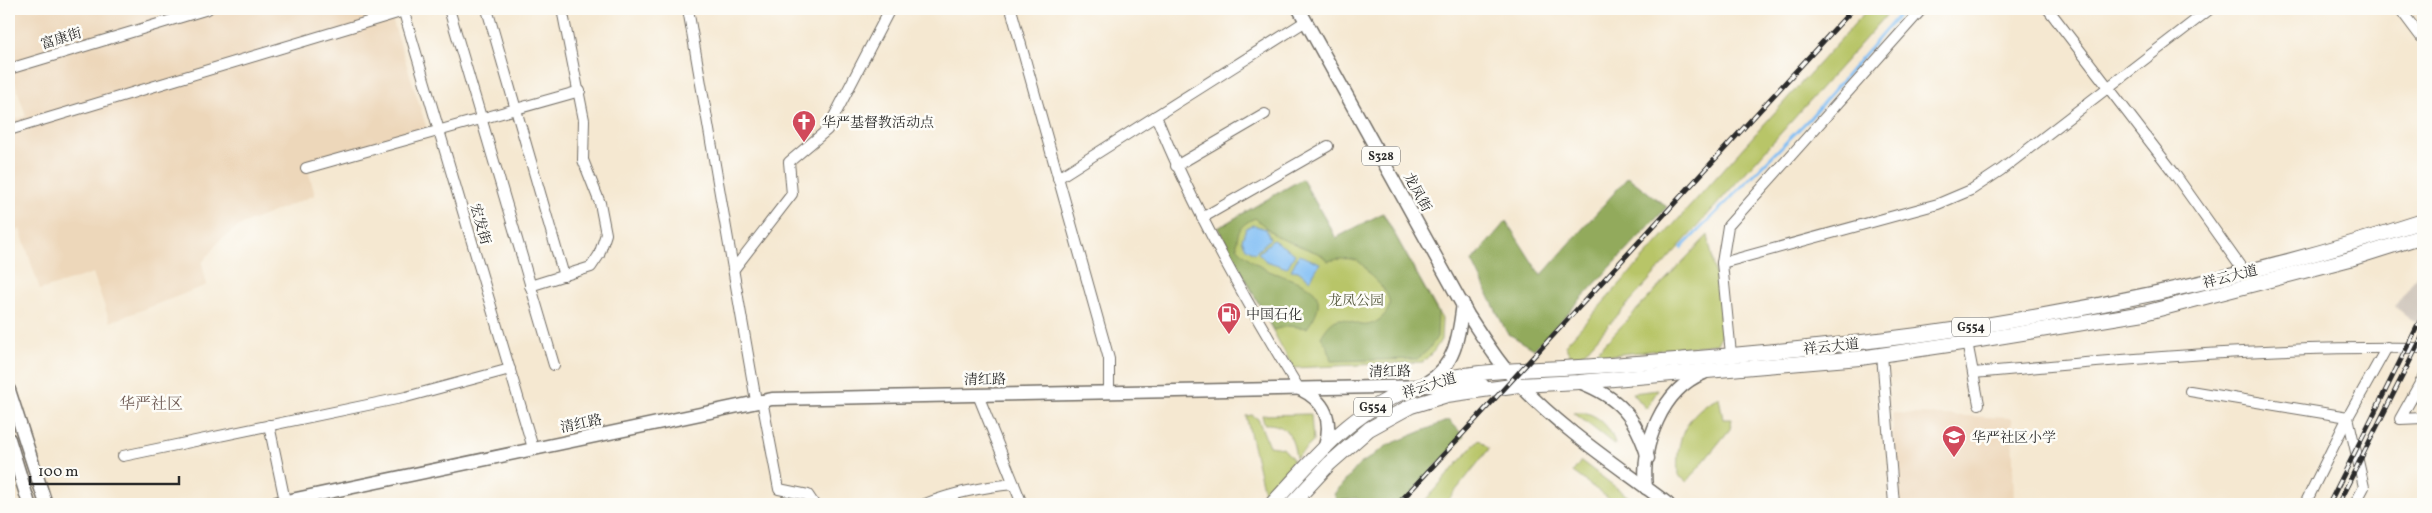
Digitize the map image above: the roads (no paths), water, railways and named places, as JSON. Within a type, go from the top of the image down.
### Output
[{"type":"highway","name":"祥云大道","points":[[1272,504],[1325,446],[1360,415],[1385,400],[1422,385],[1465,375],[1507,370],[1583,367],[1876,341],[1984,325],[2134,300],[2244,273],[2423,220]]},
{"type":"highway","name":"祥云大道","points":[[1292,504],[1353,441],[1392,415],[1447,395],[1519,385],[1579,382],[1882,355],[1967,342],[2144,313],[2350,259],[2423,236]]},
{"type":"highway","points":[[2244,273],[2248,287]]},
{"type":"main road","name":"龙凤街","points":[[1299,9],[1477,328],[1519,385]]},
{"type":"main road","points":[[1422,385],[1440,373],[1452,356],[1459,335],[1463,304]]},
{"type":"main road","points":[[1646,488],[1648,458],[1655,427],[1670,399],[1686,382],[1709,371]]},
{"type":"main road","points":[[1579,382],[1602,392],[1621,406],[1636,427],[1648,458]]},
{"type":"main road","name":"清红路","points":[[272,504],[759,400],[1422,385],[1519,385]]},
{"type":"main road","points":[[1519,385],[1558,422],[1668,504]]},
{"type":"main road","points":[[1298,388],[1316,397],[1326,411],[1328,428],[1325,446]]},
{"type":"main road","points":[[9,390],[46,504]]},
{"type":"main road","points":[[9,439],[30,504]]},
{"type":"street","name":"富康街","points":[[9,69],[208,9]]},
{"type":"street","points":[[449,9],[554,365]]},
{"type":"street","points":[[487,9],[564,276]]},
{"type":"street","points":[[530,286],[584,270],[596,262],[606,234],[600,203],[586,172],[583,160],[584,120],[580,92],[562,9]]},
{"type":"street","points":[[688,9],[734,269],[759,400],[779,489],[808,495],[814,504]]},
{"type":"street","points":[[734,269],[792,194],[789,162],[827,130],[890,9]]},
{"type":"street","points":[[1011,9],[1109,358],[1109,392]]},
{"type":"street","points":[[1731,354],[1722,262],[1728,226],[1922,9]]},
{"type":"street","points":[[2048,9],[2174,173],[2244,273]]},
{"type":"street","points":[[1722,262],[1938,204],[1971,190],[2001,170],[2210,9]]},
{"type":"street","points":[[2400,9],[2421,36],[2423,35]]},
{"type":"street","points":[[9,130],[403,10]]},
{"type":"street","name":"宏发街","points":[[403,10],[533,448]]},
{"type":"street","points":[[1058,178],[1306,21]]},
{"type":"street","points":[[306,168],[580,92]]},
{"type":"street","points":[[1176,166],[1265,114]]},
{"type":"street","points":[[1156,116],[1176,166],[1202,218],[1298,388]]},
{"type":"street","points":[[1202,218],[1328,146]]},
{"type":"street","points":[[1967,342],[1979,404]]},
{"type":"street","points":[[1973,373],[2115,360],[2248,351],[2387,347],[2423,348]]},
{"type":"street","points":[[2305,504],[2348,418],[2387,347]]},
{"type":"street","points":[[1882,355],[1894,504]]},
{"type":"street","points":[[123,456],[406,397],[510,369]]},
{"type":"street","points":[[2423,378],[2400,419],[2423,418]]},
{"type":"street","points":[[2190,391],[2348,418]]},
{"type":"street","points":[[978,395],[1022,504]]},
{"type":"street","points":[[2348,418],[2364,486],[2355,504]]},
{"type":"street","points":[[269,425],[285,501]]},
{"type":"street","points":[[925,504],[972,488],[1014,484]]},
{"type":"water","points":[[1253,225],[1266,229],[1270,239],[1255,253],[1246,248],[1242,240],[1246,228]]},
{"type":"water","points":[[1273,240],[1295,254],[1287,268],[1266,261],[1258,253]]},
{"type":"water","points":[[1299,255],[1320,263],[1310,280],[1298,271],[1291,270]]},
{"type":"waterway","points":[[1681,248],[1809,119],[1904,9]]},
{"type":"railway","points":[[1398,504],[1853,9]]},
{"type":"railway","points":[[2329,504],[2423,315]]},
{"type":"railway","points":[[2338,504],[2423,335]]},
{"type":"place","name":"华严基督教活动点","points":[[804,143]]},
{"type":"place","name":"中国石化","points":[[1229,335]]},
{"type":"place","name":"华严社区小学","points":[[1954,458]]},
{"type":"district","name":"华严社区","points":[[151,403]]},
{"type":"park label","name":"龙凤公园","points":[[1356,300]]}]
